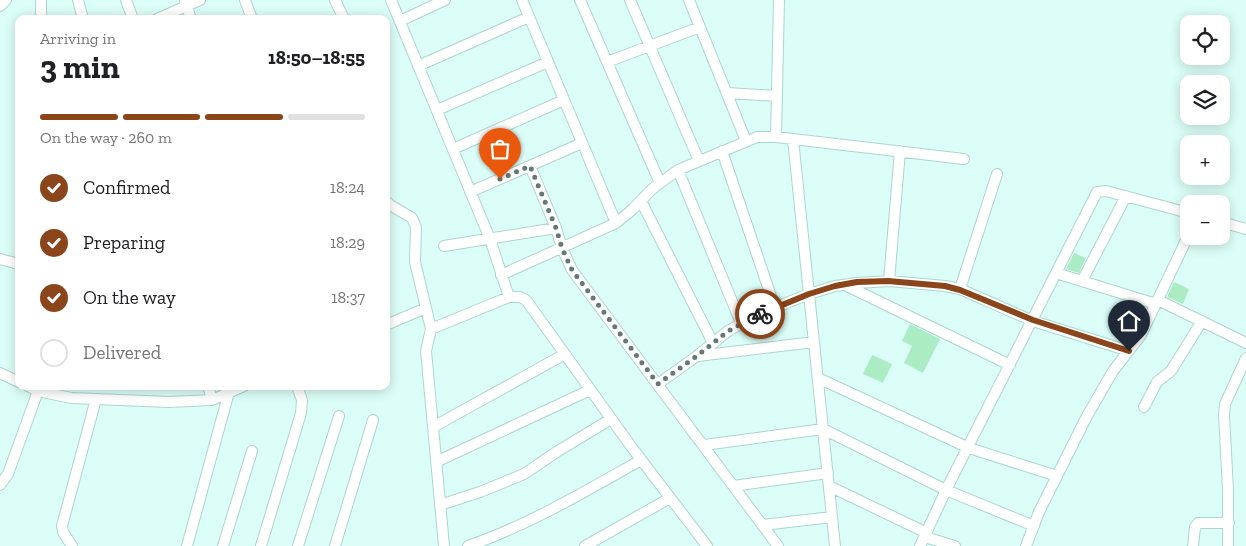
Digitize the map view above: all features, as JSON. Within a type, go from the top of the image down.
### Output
[{"type":"street","points":[[41,0],[41,15]]},
{"type":"street","points":[[78,0],[82,15]]},
{"type":"street","points":[[126,0],[132,15]]},
{"type":"street","points":[[164,15],[185,3],[200,0]]},
{"type":"street","points":[[244,0],[250,15]]},
{"type":"street","points":[[335,0],[342,15]]},
{"type":"street","points":[[391,0],[490,239],[509,297]]},
{"type":"street","points":[[400,20],[445,0]]},
{"type":"street","points":[[522,0],[616,223]]},
{"type":"street","points":[[580,0],[660,183]]},
{"type":"street","points":[[630,0],[699,161]]},
{"type":"street","points":[[689,0],[746,141]]},
{"type":"street","points":[[776,137],[779,0]]},
{"type":"street","points":[[185,3],[190,15]]},
{"type":"street","points":[[418,66],[529,17]]},
{"type":"street","points":[[607,62],[700,27]]},
{"type":"street","points":[[437,110],[548,62]]},
{"type":"street","points":[[727,93],[777,96]]},
{"type":"street","points":[[453,149],[564,100]]},
{"type":"street","points":[[501,275],[616,223],[660,183],[678,170],[757,137],[776,137],[964,159]]},
{"type":"street","points":[[793,139],[835,546]]},
{"type":"street","points":[[470,192],[582,143]]},
{"type":"street","points":[[722,151],[775,308]]},
{"type":"street","points":[[888,281],[900,151]]},
{"type":"street","points":[[530,166],[572,270],[778,546]]},
{"type":"street","points":[[678,170],[741,323]]},
{"type":"street","points":[[960,290],[997,174]]},
{"type":"street","points":[[924,539],[946,490],[969,448],[1097,192],[1106,191],[1180,211]]},
{"type":"street","points":[[1082,281],[1126,196]]},
{"type":"street","points":[[641,201],[713,343]]},
{"type":"street","points":[[390,205],[412,218],[416,227],[416,262],[431,329],[426,351],[444,546]]},
{"type":"street","points":[[1230,225],[1246,229]]},
{"type":"street","points":[[444,246],[556,228]]},
{"type":"street","points":[[1026,546],[1057,476],[1092,408],[1113,371],[1141,335],[1184,245]]},
{"type":"street","points":[[0,259],[15,263]]},
{"type":"street","points":[[1056,273],[1157,302],[1202,321],[1246,343]]},
{"type":"street","points":[[658,384],[741,323],[809,294],[845,284],[888,281],[945,286],[960,290],[1033,320],[1129,351]]},
{"type":"street","points":[[845,284],[1010,365]]},
{"type":"street","points":[[431,329],[509,297],[520,296],[526,300],[641,460],[707,546]]},
{"type":"street","points":[[390,323],[426,308]]},
{"type":"street","points":[[1144,406],[1157,382],[1171,371],[1202,321]]},
{"type":"street","points":[[697,356],[814,342]]},
{"type":"street","points":[[433,427],[565,354]]},
{"type":"street","points":[[1228,546],[1225,409],[1246,358]]},
{"type":"street","points":[[0,373],[15,380]]},
{"type":"street","points":[[818,378],[969,448],[1057,476]]},
{"type":"street","points":[[0,485],[8,474],[32,390]]},
{"type":"street","points":[[209,390],[212,400]]},
{"type":"street","points":[[61,391],[72,398],[169,402],[212,400],[235,390]]},
{"type":"street","points":[[261,546],[301,413],[302,400],[298,390]]},
{"type":"street","points":[[436,462],[590,390]]},
{"type":"street","points":[[187,546],[230,392]]},
{"type":"street","points":[[72,546],[63,532],[62,526],[96,399]]},
{"type":"street","points":[[298,546],[339,416]]},
{"type":"street","points":[[440,506],[524,474],[611,419]]},
{"type":"street","points":[[335,546],[373,420]]},
{"type":"street","points":[[704,445],[823,429],[946,490],[1034,526]]},
{"type":"street","points":[[223,546],[252,451]]},
{"type":"street","points":[[468,546],[499,535],[534,519],[641,460]]},
{"type":"street","points":[[733,486],[828,473]]},
{"type":"street","points":[[829,486],[924,539],[955,546]]},
{"type":"street","points":[[585,546],[602,542],[670,498]]},
{"type":"street","points":[[762,525],[832,517]]},
{"type":"street","points":[[1193,546],[1195,527],[1198,523],[1228,523]]},
{"type":"building","points":[[1074,253],[1086,258],[1079,273],[1066,269]]},
{"type":"building","points":[[1174,282],[1189,289],[1183,304],[1167,297]]},
{"type":"building","points":[[910,324],[940,339],[923,373],[904,363],[912,346],[902,341]]},
{"type":"building","points":[[872,355],[892,364],[883,383],[863,374]]},
{"type":"way so far","points":[[500,179],[530,166],[572,270],[658,384],[728,331],[760,314]]},
{"type":"route","points":[[760,314],[809,294],[857,282],[888,281],[945,286],[960,290],[1033,320],[1129,351]]}]
